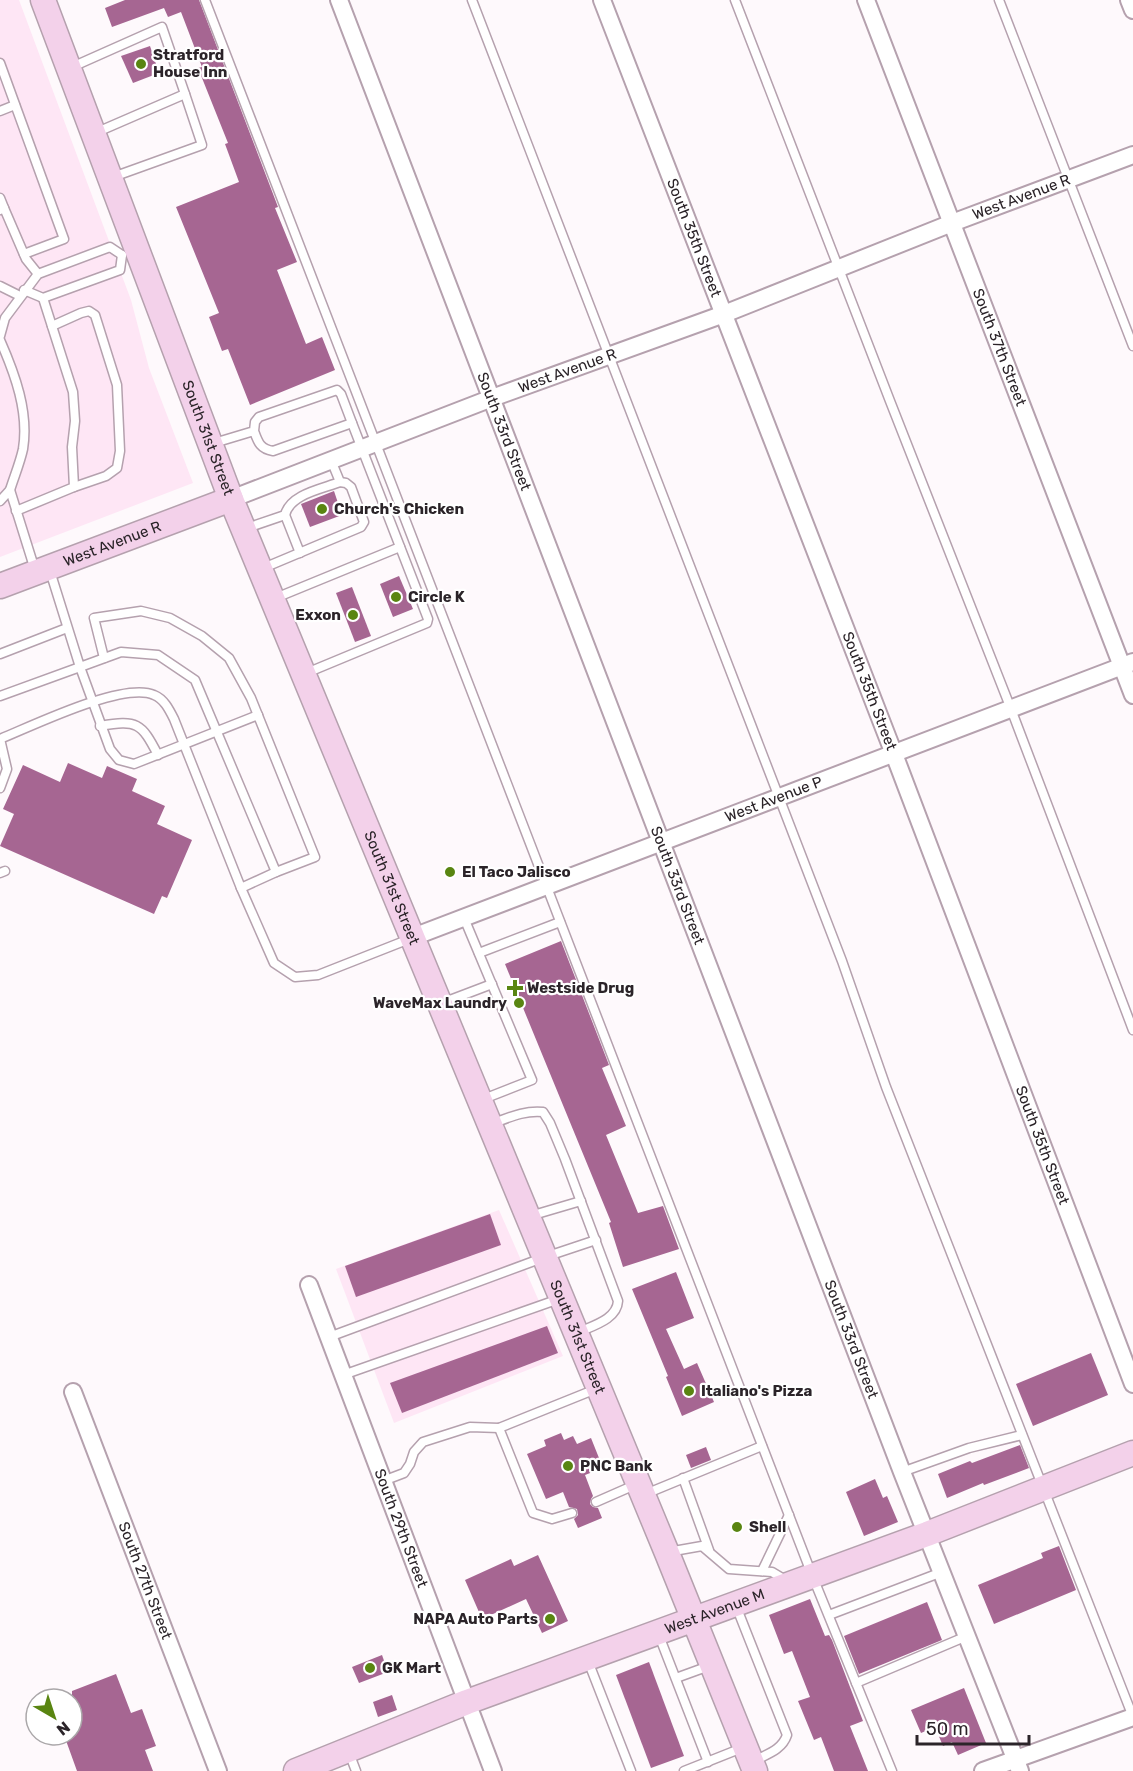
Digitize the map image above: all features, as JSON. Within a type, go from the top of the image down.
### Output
[{"type":"main road","name":"South 31st Street","points":[[43,0],[110,178],[129,251],[694,1618],[750,1760]]},
{"type":"main road","name":"West Avenue R","points":[[0,586],[231,499]]},
{"type":"main road","name":"West Avenue M","points":[[296,1771],[352,1761],[467,1702],[927,1534],[1133,1453]]},
{"type":"street","name":"South 33rd Street","points":[[339,0],[902,1472],[1017,1765]]},
{"type":"street","name":"South 35th Street","points":[[602,0],[894,754],[1133,1384]]},
{"type":"street","name":"South 37th Street","points":[[866,0],[952,223],[1128,664],[1133,695]]},
{"type":"street","points":[[1129,0],[1133,10]]},
{"type":"street","name":"West Avenue R","points":[[231,499],[492,398],[724,314],[952,223],[1133,155]]},
{"type":"street","name":"West Avenue P","points":[[413,937],[1128,664]]},
{"type":"street","name":"South 29th Street","points":[[309,1285],[493,1771]]},
{"type":"street","name":"South 27th Street","points":[[72,1392],[218,1771]]},
{"type":"street","points":[[983,1771],[1017,1765],[1133,1717]]},
{"type":"lane","points":[[205,0],[369,445],[547,886],[789,1515],[801,1579],[829,1615],[892,1771]]},
{"type":"lane","points":[[472,0],[842,961],[886,1086],[1133,1717]]},
{"type":"lane","points":[[735,0],[1011,709],[1133,1030]]},
{"type":"lane","points":[[999,0],[1133,346]]},
{"type":"lane","points":[[69,68],[162,27],[202,145],[110,178]]},
{"type":"lane","points":[[0,63],[64,239],[24,254]]},
{"type":"lane","points":[[93,134],[185,94]]},
{"type":"lane","points":[[0,111],[15,105]]},
{"type":"lane","points":[[0,198],[2,209],[24,254],[38,274]]},
{"type":"lane","points":[[0,286],[22,293],[43,298],[120,270],[129,251],[110,247],[38,274],[22,293],[5,318],[0,335],[12,368],[24,414],[23,449],[10,490],[0,501]]},
{"type":"lane","points":[[43,298],[73,392],[74,487]]},
{"type":"lane","points":[[16,511],[106,476],[117,468],[120,451],[117,386],[94,315],[89,311],[81,313],[52,326]]},
{"type":"lane","points":[[304,674],[427,623],[429,619],[400,547],[369,445],[352,423],[341,394],[337,390],[259,417],[255,422],[254,431],[259,445],[265,450],[273,451],[352,423]]},
{"type":"lane","points":[[210,444],[254,431]]},
{"type":"lane","points":[[260,569],[361,527],[364,522],[351,487],[340,482],[331,460]]},
{"type":"lane","points":[[300,553],[285,515],[287,507],[293,501],[340,482]]},
{"type":"lane","points":[[10,490],[16,511],[67,628],[100,726],[110,749],[119,760],[134,764],[258,715]]},
{"type":"lane","points":[[243,530],[285,515]]},
{"type":"lane","points":[[273,599],[400,547]]},
{"type":"lane","points":[[104,658],[94,618],[141,611],[170,618],[202,636],[229,658],[251,698],[315,856],[241,888]]},
{"type":"lane","points":[[0,654],[67,628]]},
{"type":"lane","points":[[0,696],[121,652],[158,655],[195,680],[276,872]]},
{"type":"lane","points":[[0,788],[7,769],[0,740],[108,695],[139,691],[153,694],[169,708],[241,888],[274,963],[295,977],[318,975],[413,937]]},
{"type":"lane","points":[[100,726],[122,723],[137,724],[147,735],[158,754]]},
{"type":"lane","points":[[464,918],[532,1080],[480,1100]]},
{"type":"lane","points":[[479,953],[560,922]]},
{"type":"lane","points":[[441,1004],[492,984]]},
{"type":"lane","points":[[490,1124],[532,1111],[543,1112],[550,1124],[618,1301],[618,1309],[614,1315],[576,1333]]},
{"type":"lane","points":[[528,1216],[581,1201]]},
{"type":"lane","points":[[329,1337],[596,1240]]},
{"type":"lane","points":[[343,1375],[562,1298]]},
{"type":"lane","points":[[383,1481],[404,1473],[414,1452],[423,1442],[470,1427],[499,1428],[599,1388]]},
{"type":"lane","points":[[499,1428],[533,1513],[552,1519],[572,1513]]},
{"type":"lane","points":[[902,1472],[969,1448],[1023,1435]]},
{"type":"lane","points":[[596,1502],[683,1478],[762,1446]]},
{"type":"lane","points":[[683,1478],[709,1551]]},
{"type":"lane","points":[[762,1571],[789,1515]]},
{"type":"lane","points":[[667,1553],[698,1546],[709,1551],[729,1569],[762,1571],[801,1579]]},
{"type":"lane","points":[[829,1615],[942,1572]]},
{"type":"lane","points":[[684,1771],[708,1762],[750,1760],[779,1748],[785,1742],[787,1735],[734,1603]]},
{"type":"lane","points":[[658,1631],[708,1762]]},
{"type":"lane","points":[[856,1683],[967,1636]]},
{"type":"lane","points":[[587,1658],[631,1771]]},
{"type":"lane","points":[[676,1678],[712,1664]]},
{"type":"shaded area","points":[[0,0],[19,0],[131,300],[149,368],[193,483],[0,557]]},
{"type":"shaded area","points":[[499,1210],[563,1356],[394,1423],[336,1269]]},
{"type":"building","points":[[125,0],[199,0],[297,262],[277,270],[306,344],[322,337],[335,370],[250,405],[228,349],[222,351],[209,317],[219,313],[176,207],[239,182],[225,144],[228,143],[198,68],[202,67],[181,12],[168,17],[164,8],[112,27],[105,8]]},
{"type":"building","name":"Stratford House Inn","points":[[150,46],[159,73],[133,83],[121,56]]},
{"type":"building","name":"Church's Chicken","points":[[334,491],[342,515],[310,527],[301,504]]},
{"type":"building","name":"Circle K","points":[[399,576],[413,609],[393,617],[380,584]]},
{"type":"building","name":"Exxon","points":[[352,587],[371,636],[355,642],[336,593]]},
{"type":"building","points":[[68,763],[102,778],[107,766],[137,779],[132,791],[165,806],[157,824],[192,840],[167,898],[162,896],[154,914],[0,846],[14,814],[3,809],[23,765],[60,782]]},
{"type":"building","points":[[561,941],[609,1065],[602,1068],[626,1126],[606,1135],[638,1213],[663,1206],[679,1249],[623,1267],[609,1223],[611,1222],[505,964]]},
{"type":"building","points":[[490,1214],[501,1245],[356,1297],[345,1266]]},
{"type":"building","points":[[676,1272],[694,1318],[666,1329],[684,1369],[697,1363],[714,1402],[682,1416],[632,1289]]},
{"type":"building","points":[[547,1326],[558,1353],[402,1413],[390,1383]]},
{"type":"building","points":[[1091,1353],[1108,1395],[1033,1426],[1016,1384]]},
{"type":"building","points":[[561,1433],[564,1440],[573,1436],[577,1444],[591,1438],[603,1468],[585,1475],[593,1496],[590,1504],[598,1508],[602,1518],[578,1528],[574,1519],[578,1515],[577,1509],[569,1507],[563,1492],[546,1499],[527,1454],[546,1446],[544,1440]]},
{"type":"building","points":[[1020,1445],[1029,1468],[947,1498],[938,1474]]},
{"type":"building","points":[[706,1447],[711,1460],[691,1468],[686,1455]]},
{"type":"building","points":[[875,1479],[883,1498],[887,1496],[898,1522],[864,1536],[846,1492]]},
{"type":"building","points":[[1059,1546],[1076,1590],[994,1624],[978,1585],[1043,1558],[1041,1553]]},
{"type":"building","points":[[538,1555],[568,1621],[542,1633],[526,1599],[482,1619],[465,1580],[511,1559],[514,1566]]},
{"type":"building","points":[[810,1599],[825,1636],[829,1635],[832,1640],[863,1721],[850,1726],[868,1771],[834,1771],[821,1737],[814,1740],[798,1701],[810,1697],[792,1651],[784,1654],[769,1615]]},
{"type":"building","points":[[927,1602],[942,1640],[859,1674],[844,1636]]},
{"type":"building","points":[[382,1655],[388,1672],[359,1683],[352,1667]]},
{"type":"building","points":[[649,1662],[684,1756],[651,1768],[616,1675]]},
{"type":"building","points":[[116,1674],[131,1713],[142,1709],[156,1746],[145,1750],[153,1771],[77,1771],[68,1747],[84,1747],[82,1687]]},
{"type":"building","points":[[964,1688],[986,1743],[958,1755],[952,1742],[943,1746],[935,1727],[921,1733],[911,1710]]},
{"type":"building","points":[[392,1695],[397,1710],[378,1717],[373,1702]]},
{"type":"place","name":"Stratford House Inn","points":[[141,64]]},
{"type":"place","name":"Church's Chicken","points":[[322,509]]},
{"type":"place","name":"Circle K","points":[[396,597]]},
{"type":"place","name":"Exxon","points":[[353,615]]},
{"type":"place","name":"El Taco Jalisco","points":[[450,872]]},
{"type":"place","name":"Westside Drug","points":[[515,988]]},
{"type":"place","name":"WaveMax Laundry","points":[[519,1003]]},
{"type":"place","name":"Italiano's Pizza","points":[[689,1391]]},
{"type":"place","name":"PNC Bank","points":[[568,1466]]},
{"type":"place","name":"Shell","points":[[737,1527]]},
{"type":"place","name":"NAPA Auto Parts","points":[[550,1619]]},
{"type":"place","name":"GK Mart","points":[[370,1668]]}]
